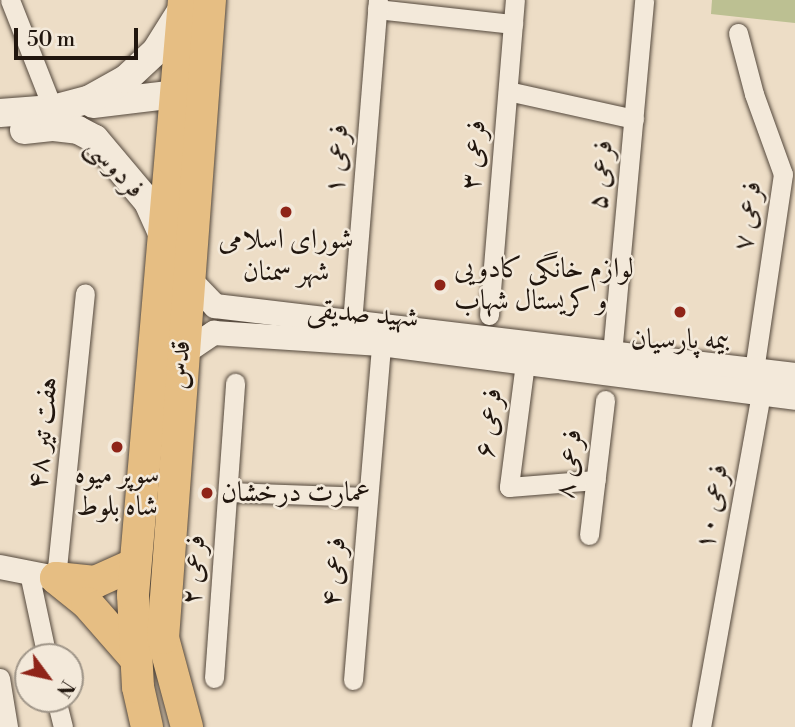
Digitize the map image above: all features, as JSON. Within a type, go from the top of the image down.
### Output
[{"type":"main road","name":"فردوسی","points":[[52,109],[90,99],[126,79],[156,51],[192,3]]},
{"type":"main road","name":"قدس","points":[[187,727],[174,691],[163,638],[188,278],[192,3]]},
{"type":"main road","name":"فردوسی","points":[[0,113],[189,94]]},
{"type":"main road","name":"قدس","points":[[144,713],[136,659],[135,564],[166,241],[189,94]]},
{"type":"main road","name":"فردوسی","points":[[0,132],[54,127],[78,130],[95,139],[148,202],[166,241]]},
{"type":"main road","points":[[42,576],[95,582],[135,564]]},
{"type":"main road","points":[[42,576],[87,603],[136,659]]},
{"type":"main road","points":[[144,713],[159,684],[174,691]]},
{"type":"street","points":[[10,0],[52,109]]},
{"type":"street","name":"فرعی ۳","points":[[489,315],[515,0]]},
{"type":"street","name":"فرعی ۵","points":[[612,354],[644,0]]},
{"type":"street","points":[[377,5],[513,24]]},
{"type":"street","name":"فرعی ۱","points":[[352,323],[377,5]]},
{"type":"street","name":"فرعی ۷","points":[[738,33],[754,94],[789,175],[757,383]]},
{"type":"street","points":[[508,92],[634,118]]},
{"type":"street","name":"شهید صدیقی","points":[[188,278],[215,306],[271,325],[381,344],[524,363],[757,383],[795,376]]},
{"type":"street","name":"هفت تیر ۴۸","points":[[46,643],[42,576],[85,293]]},
{"type":"street","name":"شهید صدیقی","points":[[181,355],[214,333],[271,325],[352,323],[612,354],[757,383],[795,398]]},
{"type":"street","name":"فرعی ۴","points":[[353,680],[381,344]]},
{"type":"street","name":"فرعی ۶","points":[[524,363],[509,487],[596,480]]},
{"type":"street","name":"فرعی ۲","points":[[214,678],[235,383]]},
{"type":"street","name":"فرعی ۱۰","points":[[701,727],[757,383]]},
{"type":"street","name":"فرعی ۸","points":[[589,535],[605,400]]},
{"type":"street","points":[[228,492],[368,497]]},
{"type":"street","points":[[0,566],[42,576]]},
{"type":"street","points":[[0,678],[8,727]]},
{"type":"green space","points":[[712,0],[795,0],[795,23],[711,14]]},
{"type":"place","name":"شورای اسلامی شهر سمنان","points":[[286,212]]},
{"type":"place","name":"لوازم خانگی کادویی و کریستال شهاب","points":[[440,285]]},
{"type":"place","name":"بیمه پارسیان","points":[[680,312]]},
{"type":"place","name":"سوپر میوه شاه بلوط","points":[[117,447]]},
{"type":"place","name":"عمارت درخشان","points":[[207,493]]}]
